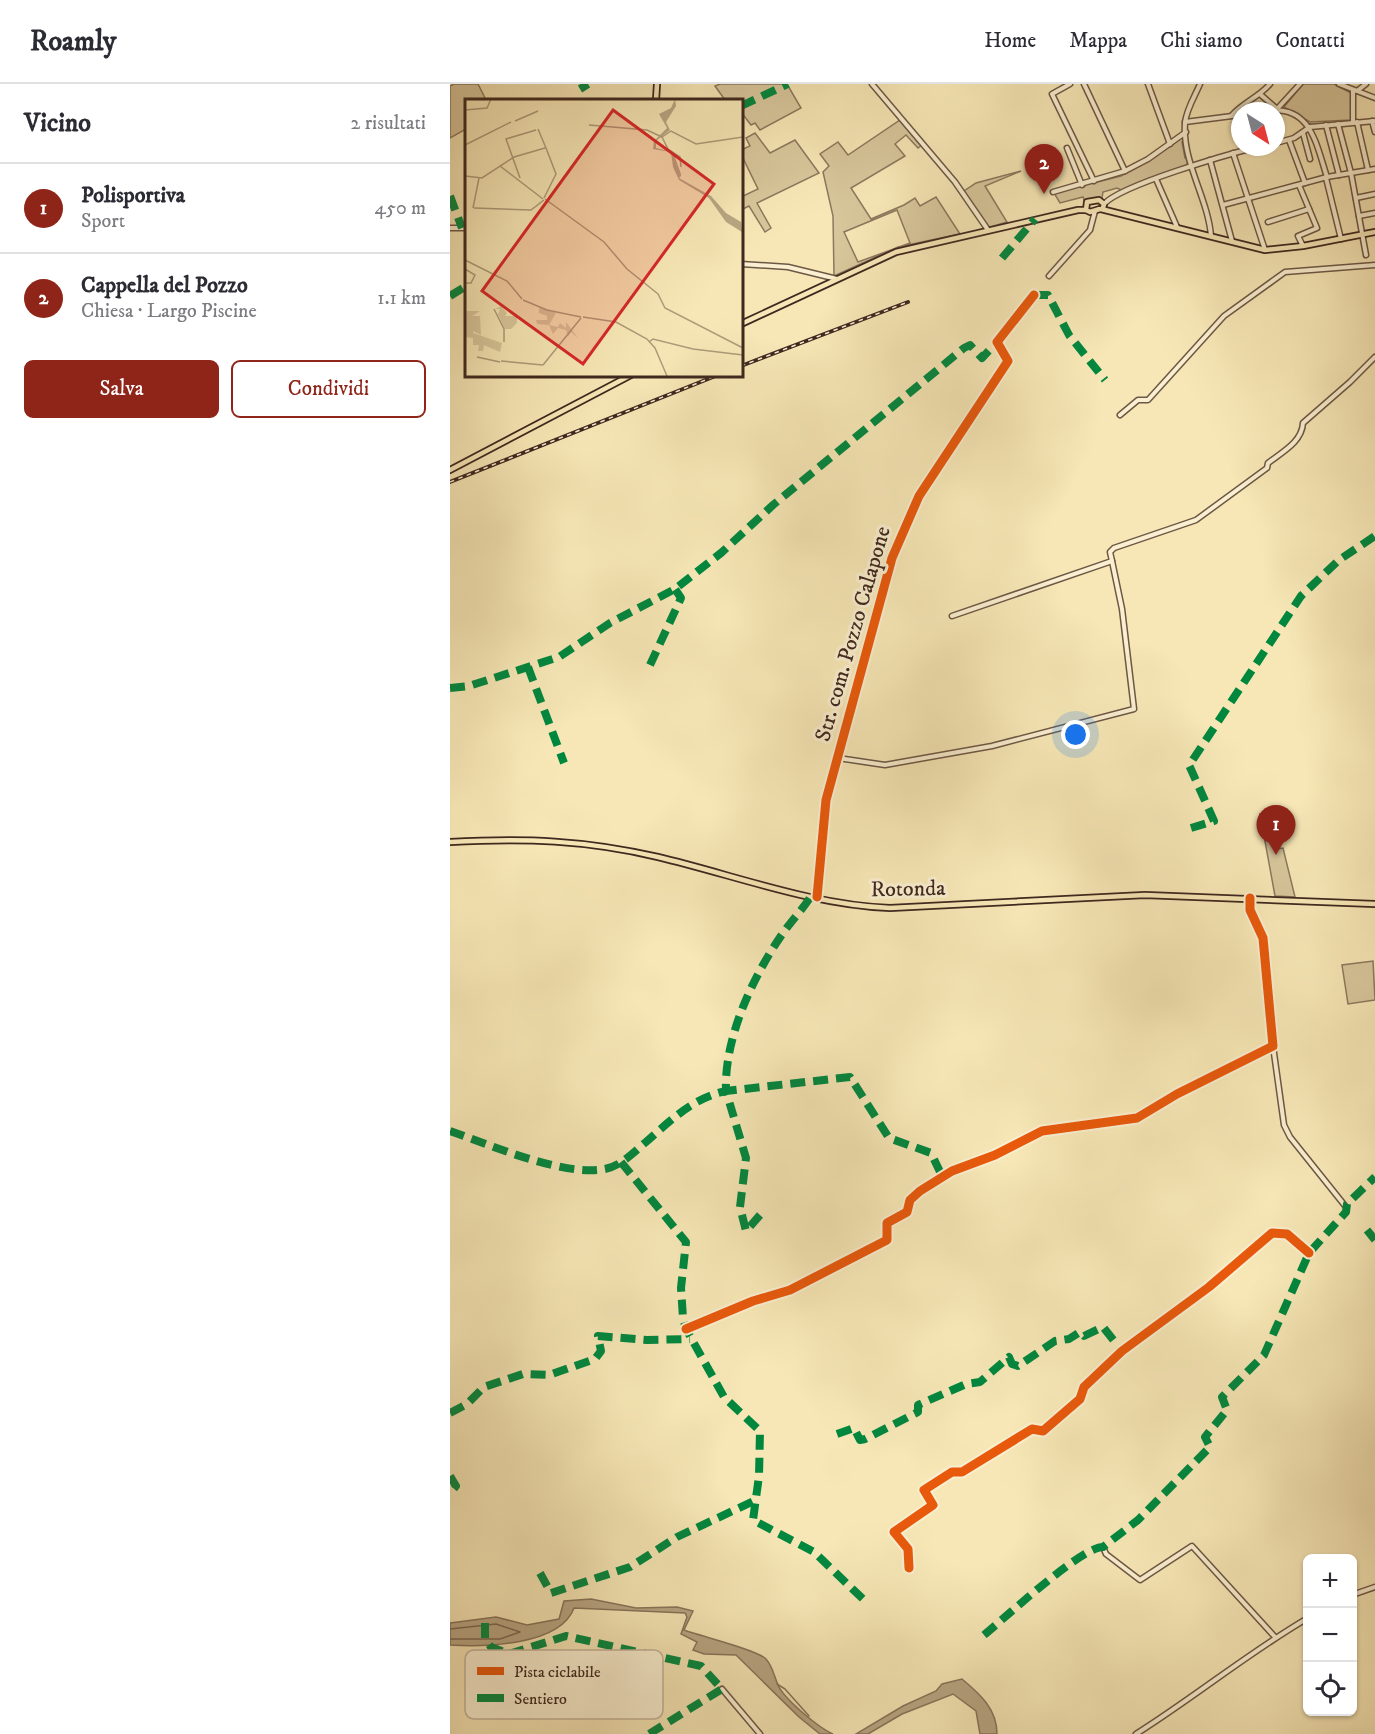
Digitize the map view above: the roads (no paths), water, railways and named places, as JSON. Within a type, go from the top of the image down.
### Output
[{"type":"main road","points":[[656,99],[657,84]]},
{"type":"main road","points":[[1087,209],[1101,206]]},
{"type":"main road","points":[[742,324],[896,252],[1057,214],[1101,206],[1265,250],[1303,246],[1375,232]]},
{"type":"main road","points":[[450,470],[629,376]]},
{"type":"main road","name":"Rotonda","points":[[450,842],[513,838],[595,844],[657,856],[851,906],[890,908],[1122,896],[1250,898],[1375,904]]},
{"type":"street","points":[[872,84],[955,182],[988,230]]},
{"type":"street","points":[[1070,84],[1052,94],[1094,180]]},
{"type":"street","points":[[1084,84],[1125,171]]},
{"type":"street","points":[[1148,84],[1170,144]]},
{"type":"street","points":[[1200,84],[1185,122],[1191,166],[1210,220],[1211,236]]},
{"type":"street","points":[[1243,102],[1261,95],[1270,84]]},
{"type":"street","points":[[1283,102],[1300,84]]},
{"type":"street","points":[[1339,84],[1347,85],[1355,91],[1375,98]]},
{"type":"street","points":[[1355,91],[1366,84]]},
{"type":"street","points":[[1355,91],[1355,122],[1368,170]]},
{"type":"street","points":[[1261,95],[1269,102]]},
{"type":"street","points":[[1285,112],[1302,119],[1310,127],[1327,178],[1341,239]]},
{"type":"street","points":[[1185,122],[1231,116]]},
{"type":"street","points":[[1285,141],[1303,133],[1310,127],[1355,122],[1374,121],[1375,132]]},
{"type":"street","points":[[1338,124],[1351,173],[1366,255]]},
{"type":"street","points":[[1326,125],[1340,175]]},
{"type":"street","points":[[1053,192],[1125,171],[1186,132]]},
{"type":"street","points":[[1303,133],[1310,159]]},
{"type":"street","points":[[1289,140],[1305,183]]},
{"type":"street","points":[[1067,148],[1083,185]]},
{"type":"street","points":[[1049,276],[1090,230],[1101,206],[1122,193],[1156,179],[1231,154]]},
{"type":"street","points":[[1234,156],[1265,250]]},
{"type":"street","points":[[1210,160],[1232,241]]},
{"type":"street","points":[[1223,205],[1305,183],[1375,169]]},
{"type":"street","points":[[1156,179],[1177,227]]},
{"type":"street","points":[[1299,185],[1317,228],[1298,236],[1303,246]]},
{"type":"street","points":[[1356,198],[1375,194]]},
{"type":"street","points":[[1087,209],[1092,223]]},
{"type":"street","points":[[1268,222],[1309,209]]},
{"type":"street","points":[[1359,216],[1375,213]]},
{"type":"street","points":[[742,264],[788,267],[837,279]]},
{"type":"street","points":[[1120,415],[1138,400],[1148,400],[1224,316],[1285,272],[1375,265]]},
{"type":"street","name":"Str. com. Pozzo Calapone","points":[[818,897],[824,815],[892,558],[919,496],[1008,361],[997,342],[1034,296]]},
{"type":"street","points":[[838,758],[885,765],[992,746],[1134,709],[1122,609],[1110,552],[1114,548],[1196,520],[1267,468],[1268,463],[1294,442],[1302,432],[1303,423],[1375,357]]},
{"type":"street","points":[[952,616],[1112,561]]},
{"type":"street","points":[[1250,898],[1250,910],[1263,938],[1266,991],[1284,1125],[1290,1137],[1346,1207]]},
{"type":"street","points":[[686,1329],[753,1300],[790,1290],[888,1240],[887,1223],[907,1212],[913,1196],[942,1176],[995,1155],[1042,1131],[1133,1120],[1177,1094],[1273,1046]]},
{"type":"street","points":[[909,1568],[908,1549],[894,1532],[933,1505],[924,1490],[952,1472],[963,1472],[1032,1429],[1043,1431],[1080,1399],[1084,1387],[1122,1351],[1209,1287],[1272,1233],[1287,1234],[1309,1253]]},
{"type":"street","points":[[1103,1547],[1106,1554],[1140,1580],[1192,1546],[1275,1637]]},
{"type":"street","points":[[1357,1594],[1375,1587]]},
{"type":"street","points":[[1136,1734],[1199,1694],[1275,1637],[1303,1621]]},
{"type":"street","points":[[722,1689],[760,1734]]},
{"type":"water","points":[[591,1599],[636,1608],[677,1607],[693,1611],[684,1630],[761,1655],[772,1668],[778,1685],[787,1698],[811,1720],[833,1734],[820,1734],[799,1717],[736,1655],[704,1654],[693,1650],[697,1642],[681,1634],[687,1617],[685,1613],[574,1608],[566,1621],[554,1630],[538,1637],[500,1644],[450,1645],[450,1623],[496,1617],[527,1625],[559,1619],[564,1601]]},
{"type":"water","points":[[962,1679],[981,1696],[991,1710],[997,1734],[980,1734],[976,1711],[953,1694],[902,1714],[868,1734],[856,1734],[903,1706],[936,1691],[942,1684]]},
{"type":"waterway","points":[[777,1684],[785,1689],[809,1716]]},
{"type":"railway","points":[[742,366],[908,302]]},
{"type":"railway","points":[[450,482],[715,376]]},
{"type":"place","name":"Cappella del Pozzo","points":[[1044,194]]},
{"type":"place","name":"Polisportiva","points":[[1276,855]]}]
